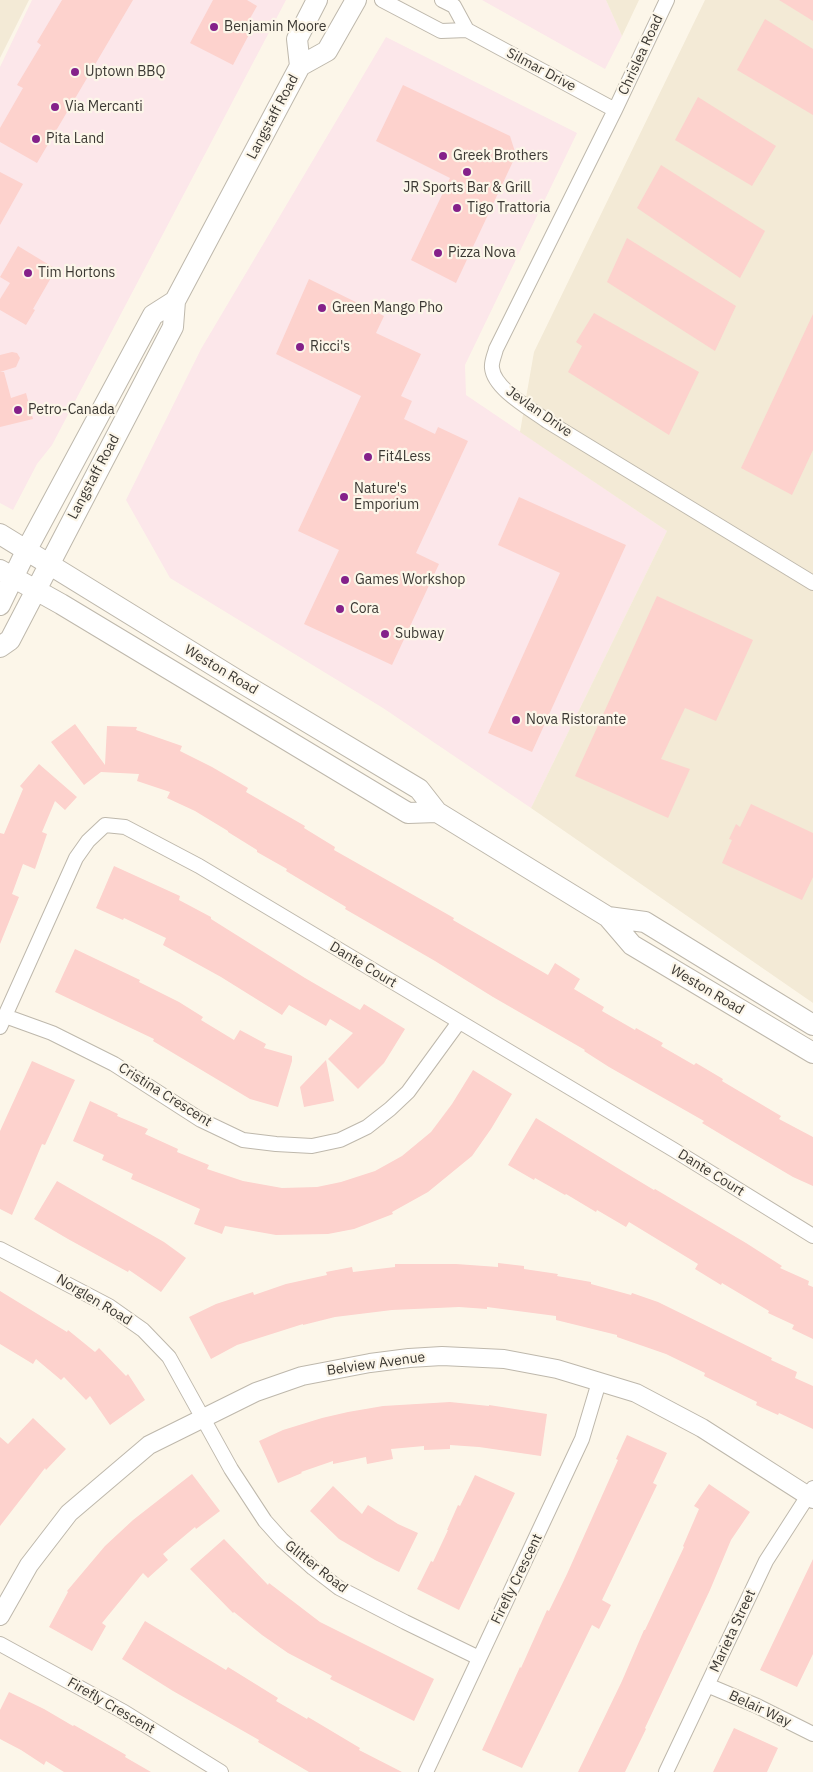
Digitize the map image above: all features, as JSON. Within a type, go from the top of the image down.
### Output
[{"type":"main road","name":"Langstaff Road","points":[[300,66],[297,39],[318,0]]},
{"type":"main road","name":"Langstaff Road","points":[[0,647],[10,640],[173,327],[175,301],[300,66],[327,51],[356,0]]},
{"type":"main road","name":"Langstaff Road","points":[[0,605],[7,574],[27,549],[152,315],[175,301]]},
{"type":"main road","name":"Weston Road","points":[[0,534],[419,789],[437,812],[608,918],[632,945],[813,1053]]},
{"type":"main road","name":"Weston Road","points":[[7,574],[408,813],[437,812]]},
{"type":"main road","name":"Weston Road","points":[[608,918],[645,922],[813,1025]]},
{"type":"street","points":[[382,0],[441,32],[467,30],[454,6],[442,0]]},
{"type":"street","name":"Chrislea Road","points":[[615,110],[667,0]]},
{"type":"street","name":"Silmar Drive","points":[[467,30],[615,110]]},
{"type":"street","name":"Jevlan Drive","points":[[615,110],[496,349],[492,368],[498,382],[513,396],[547,421],[813,583]]},
{"type":"street","name":"Dante Court","points":[[3,1022],[76,858],[88,841],[105,825],[125,827],[199,866],[674,1150],[813,1236]]},
{"type":"street","name":"Cristina Crescent","points":[[3,1022],[52,1033],[114,1064],[201,1120],[243,1140],[312,1146],[340,1140],[367,1127],[390,1109],[408,1092],[459,1022]]},
{"type":"street","name":"Norglen Road","points":[[0,1249],[109,1306],[143,1330],[169,1357],[204,1419]]},
{"type":"street","name":"Belview Avenue","points":[[0,1616],[29,1565],[69,1513],[149,1445],[256,1392],[302,1376],[370,1363],[442,1356],[504,1359],[558,1370],[599,1382],[636,1394],[702,1428],[812,1494]]},
{"type":"street","name":"Firefly Crescent","points":[[426,1772],[582,1439],[599,1382]]},
{"type":"street","name":"Glitter Road","points":[[204,1419],[231,1469],[265,1521],[282,1540],[313,1568],[339,1588],[479,1658]]},
{"type":"street","name":"Marieta Street","points":[[666,1772],[766,1560],[812,1494]]},
{"type":"street","name":"Firefly Crescent","points":[[0,1644],[124,1712],[221,1772]]},
{"type":"street","name":"Belair Way","points":[[707,1685],[757,1706],[813,1734]]},
{"type":"shaded area","points":[[0,0],[29,0],[0,58]]},
{"type":"shaded area","points":[[32,0],[286,0],[52,445],[37,464],[13,510],[0,503],[0,67]]},
{"type":"shaded area","points":[[482,0],[606,0],[622,36],[605,69]]},
{"type":"shaded area","points":[[606,0],[639,0],[622,36]]},
{"type":"shaded area","points":[[705,0],[813,0],[813,1003],[531,808],[667,531],[520,432],[534,352]]},
{"type":"shaded area","points":[[386,37],[577,133],[465,365],[466,395],[667,531],[531,808],[383,708],[170,578],[126,500],[201,349]]},
{"type":"building","points":[[62,0],[133,0],[37,163],[0,142],[0,128],[23,88],[17,85],[41,45],[37,42]]},
{"type":"building","points":[[213,0],[247,0],[257,6],[248,22],[254,25],[233,65],[190,43]]},
{"type":"building","points":[[779,0],[813,0],[813,21]]},
{"type":"building","points":[[765,19],[813,49],[813,115],[737,70]]},
{"type":"building","points":[[403,85],[510,136],[516,155],[456,283],[411,260],[450,178],[376,141]]},
{"type":"building","points":[[698,97],[776,146],[752,186],[675,140]]},
{"type":"building","points":[[661,165],[765,231],[740,278],[637,208]]},
{"type":"building","points":[[0,172],[23,184],[0,225]]},
{"type":"building","points":[[627,238],[736,306],[715,351],[607,282]]},
{"type":"building","name":"Tim Hortons","points":[[18,246],[56,269],[26,325],[0,310],[0,299],[10,283],[0,277]]},
{"type":"building","points":[[309,279],[384,316],[376,333],[421,354],[401,396],[412,401],[404,419],[435,434],[438,427],[468,441],[416,553],[439,564],[392,665],[304,624],[339,550],[298,531],[361,396],[276,354]]},
{"type":"building","points":[[594,313],[699,372],[669,435],[568,372],[582,346],[576,342]]},
{"type":"building","points":[[813,314],[813,450],[792,495],[741,468]]},
{"type":"building","points":[[12,352],[17,353],[20,358],[16,367],[0,372],[0,355]]},
{"type":"building","points":[[0,372],[4,372],[11,398],[26,393],[33,419],[0,427]]},
{"type":"building","points":[[519,497],[626,545],[532,752],[488,733],[560,573],[498,545]]},
{"type":"building","points":[[657,596],[753,640],[716,721],[685,708],[661,759],[690,769],[668,818],[575,776]]},
{"type":"building","points":[[75,724],[105,765],[107,726],[137,727],[136,730],[182,746],[180,751],[248,788],[246,792],[305,826],[304,828],[335,847],[334,850],[454,918],[453,920],[548,975],[555,963],[580,979],[574,989],[604,1007],[602,1011],[663,1043],[661,1046],[723,1079],[722,1081],[781,1116],[779,1119],[813,1137],[813,1186],[793,1177],[732,1141],[702,1123],[704,1121],[609,1067],[585,1050],[345,909],[346,907],[286,871],[287,869],[257,852],[257,850],[228,831],[195,811],[167,798],[170,792],[137,781],[139,774],[101,772],[84,785],[51,742]]},
{"type":"building","points":[[39,764],[77,797],[65,810],[55,801],[42,832],[47,834],[35,869],[23,864],[12,894],[19,897],[0,944],[0,833],[4,834],[23,789],[20,786]]},
{"type":"building","points":[[751,804],[813,833],[813,877],[802,900],[722,863],[732,840],[729,839],[736,824],[740,827]]},
{"type":"building","points":[[114,866],[180,896],[179,900],[211,917],[211,919],[305,978],[360,1010],[364,1004],[405,1029],[384,1063],[358,1089],[328,1059],[353,1033],[330,1019],[326,1026],[289,1005],[282,1015],[221,977],[163,945],[166,938],[124,918],[123,920],[96,908]]},
{"type":"building","points":[[75,949],[140,980],[139,982],[179,1002],[203,1017],[201,1020],[234,1040],[240,1030],[266,1044],[264,1048],[292,1056],[278,1107],[250,1099],[153,1041],[154,1039],[55,992]]},
{"type":"building","points":[[326,1060],[334,1101],[304,1107],[300,1087]]},
{"type":"building","points":[[32,1061],[75,1080],[45,1145],[42,1144],[12,1215],[0,1209],[0,1131]]},
{"type":"building","points":[[473,1070],[512,1094],[472,1156],[428,1192],[392,1212],[393,1214],[354,1229],[328,1234],[276,1235],[225,1226],[222,1234],[194,1224],[200,1209],[131,1179],[133,1174],[102,1160],[104,1155],[73,1141],[90,1101],[118,1114],[117,1116],[148,1129],[145,1134],[178,1149],[177,1152],[209,1165],[207,1169],[243,1181],[282,1188],[317,1187],[341,1182],[375,1171],[402,1156],[431,1132],[452,1104]]},
{"type":"building","points":[[536,1118],[654,1190],[746,1243],[782,1266],[780,1268],[809,1281],[808,1285],[813,1287],[813,1339],[792,1329],[794,1325],[768,1313],[769,1311],[695,1269],[698,1264],[629,1222],[626,1227],[597,1210],[596,1212],[566,1194],[535,1178],[534,1180],[508,1165]]},
{"type":"building","points":[[57,1181],[164,1242],[186,1258],[161,1292],[129,1270],[128,1272],[34,1219]]},
{"type":"building","points":[[498,1263],[524,1266],[524,1269],[558,1274],[557,1276],[591,1282],[591,1284],[631,1295],[632,1293],[658,1302],[772,1358],[771,1360],[797,1372],[795,1378],[813,1386],[813,1429],[779,1413],[778,1415],[756,1405],[757,1402],[704,1376],[705,1373],[666,1354],[617,1337],[617,1335],[556,1320],[556,1316],[487,1307],[487,1309],[459,1307],[392,1310],[335,1317],[303,1324],[237,1345],[211,1359],[189,1317],[216,1304],[253,1292],[254,1295],[286,1284],[327,1275],[326,1272],[352,1267],[353,1272],[395,1267],[395,1264],[456,1264],[498,1267]]},
{"type":"building","points":[[0,1291],[67,1332],[68,1330],[95,1352],[99,1348],[126,1376],[128,1374],[145,1400],[110,1425],[90,1396],[86,1400],[64,1377],[61,1380],[36,1359],[33,1364],[0,1344]]},
{"type":"building","points":[[450,1402],[489,1405],[547,1414],[541,1456],[450,1445],[450,1449],[424,1450],[424,1446],[391,1449],[393,1459],[367,1464],[366,1457],[333,1464],[333,1461],[301,1472],[278,1483],[259,1441],[283,1430],[348,1412],[383,1406]]},
{"type":"building","points":[[33,1418],[66,1449],[46,1470],[45,1468],[0,1526],[0,1437],[8,1444]]},
{"type":"building","points":[[627,1435],[667,1453],[653,1483],[657,1485],[602,1600],[611,1605],[599,1629],[592,1625],[522,1768],[482,1750],[547,1610],[549,1611],[567,1574],[618,1460],[616,1459]]},
{"type":"building","points":[[192,1474],[220,1511],[196,1529],[195,1527],[163,1554],[168,1560],[148,1578],[143,1573],[102,1623],[106,1626],[92,1651],[49,1627],[67,1591],[105,1546],[133,1520]]},
{"type":"building","points":[[475,1475],[515,1493],[459,1610],[417,1589],[431,1561],[433,1562],[458,1505],[460,1506]]},
{"type":"building","points":[[709,1484],[750,1512],[731,1540],[710,1590],[625,1772],[578,1772],[684,1547],[699,1509],[694,1506]]},
{"type":"building","points":[[333,1486],[362,1514],[368,1505],[398,1524],[418,1533],[399,1572],[339,1539],[310,1511]]},
{"type":"building","points":[[224,1539],[268,1585],[269,1583],[320,1622],[434,1679],[414,1721],[330,1679],[332,1676],[288,1653],[233,1613],[190,1569]]},
{"type":"building","points":[[813,1559],[813,1654],[797,1687],[760,1670]]},
{"type":"building","points":[[145,1621],[226,1670],[228,1667],[278,1698],[276,1701],[307,1719],[308,1717],[360,1748],[359,1750],[402,1772],[309,1772],[258,1742],[259,1740],[173,1691],[122,1659]]},
{"type":"building","points":[[9,1692],[74,1725],[151,1772],[64,1772],[46,1761],[44,1765],[0,1739],[0,1710]]},
{"type":"building","points":[[734,1728],[778,1748],[767,1772],[713,1772]]},
{"type":"place","name":"Benjamin Moore","points":[[214,27]]},
{"type":"place","name":"Uptown BBQ","points":[[75,72]]},
{"type":"place","name":"Via Mercanti","points":[[55,107]]},
{"type":"place","name":"Pita Land","points":[[36,139]]},
{"type":"place","name":"Greek Brothers","points":[[443,156]]},
{"type":"place","name":"JR Sports Bar & Grill","points":[[467,172]]},
{"type":"place","name":"Tigo Trattoria","points":[[457,208]]},
{"type":"place","name":"Pizza Nova","points":[[438,253]]},
{"type":"place","name":"Tim Hortons","points":[[28,273]]},
{"type":"place","name":"Green Mango Pho","points":[[322,308]]},
{"type":"place","name":"Ricci's","points":[[300,347]]},
{"type":"place","name":"Petro-Canada","points":[[18,410]]},
{"type":"place","name":"Fit4Less","points":[[368,457]]},
{"type":"place","name":"Nature's Emporium","points":[[344,497]]},
{"type":"place","name":"Games Workshop","points":[[345,580]]},
{"type":"place","name":"Cora","points":[[340,609]]},
{"type":"place","name":"Subway","points":[[385,634]]},
{"type":"place","name":"Nova Ristorante","points":[[516,720]]}]
